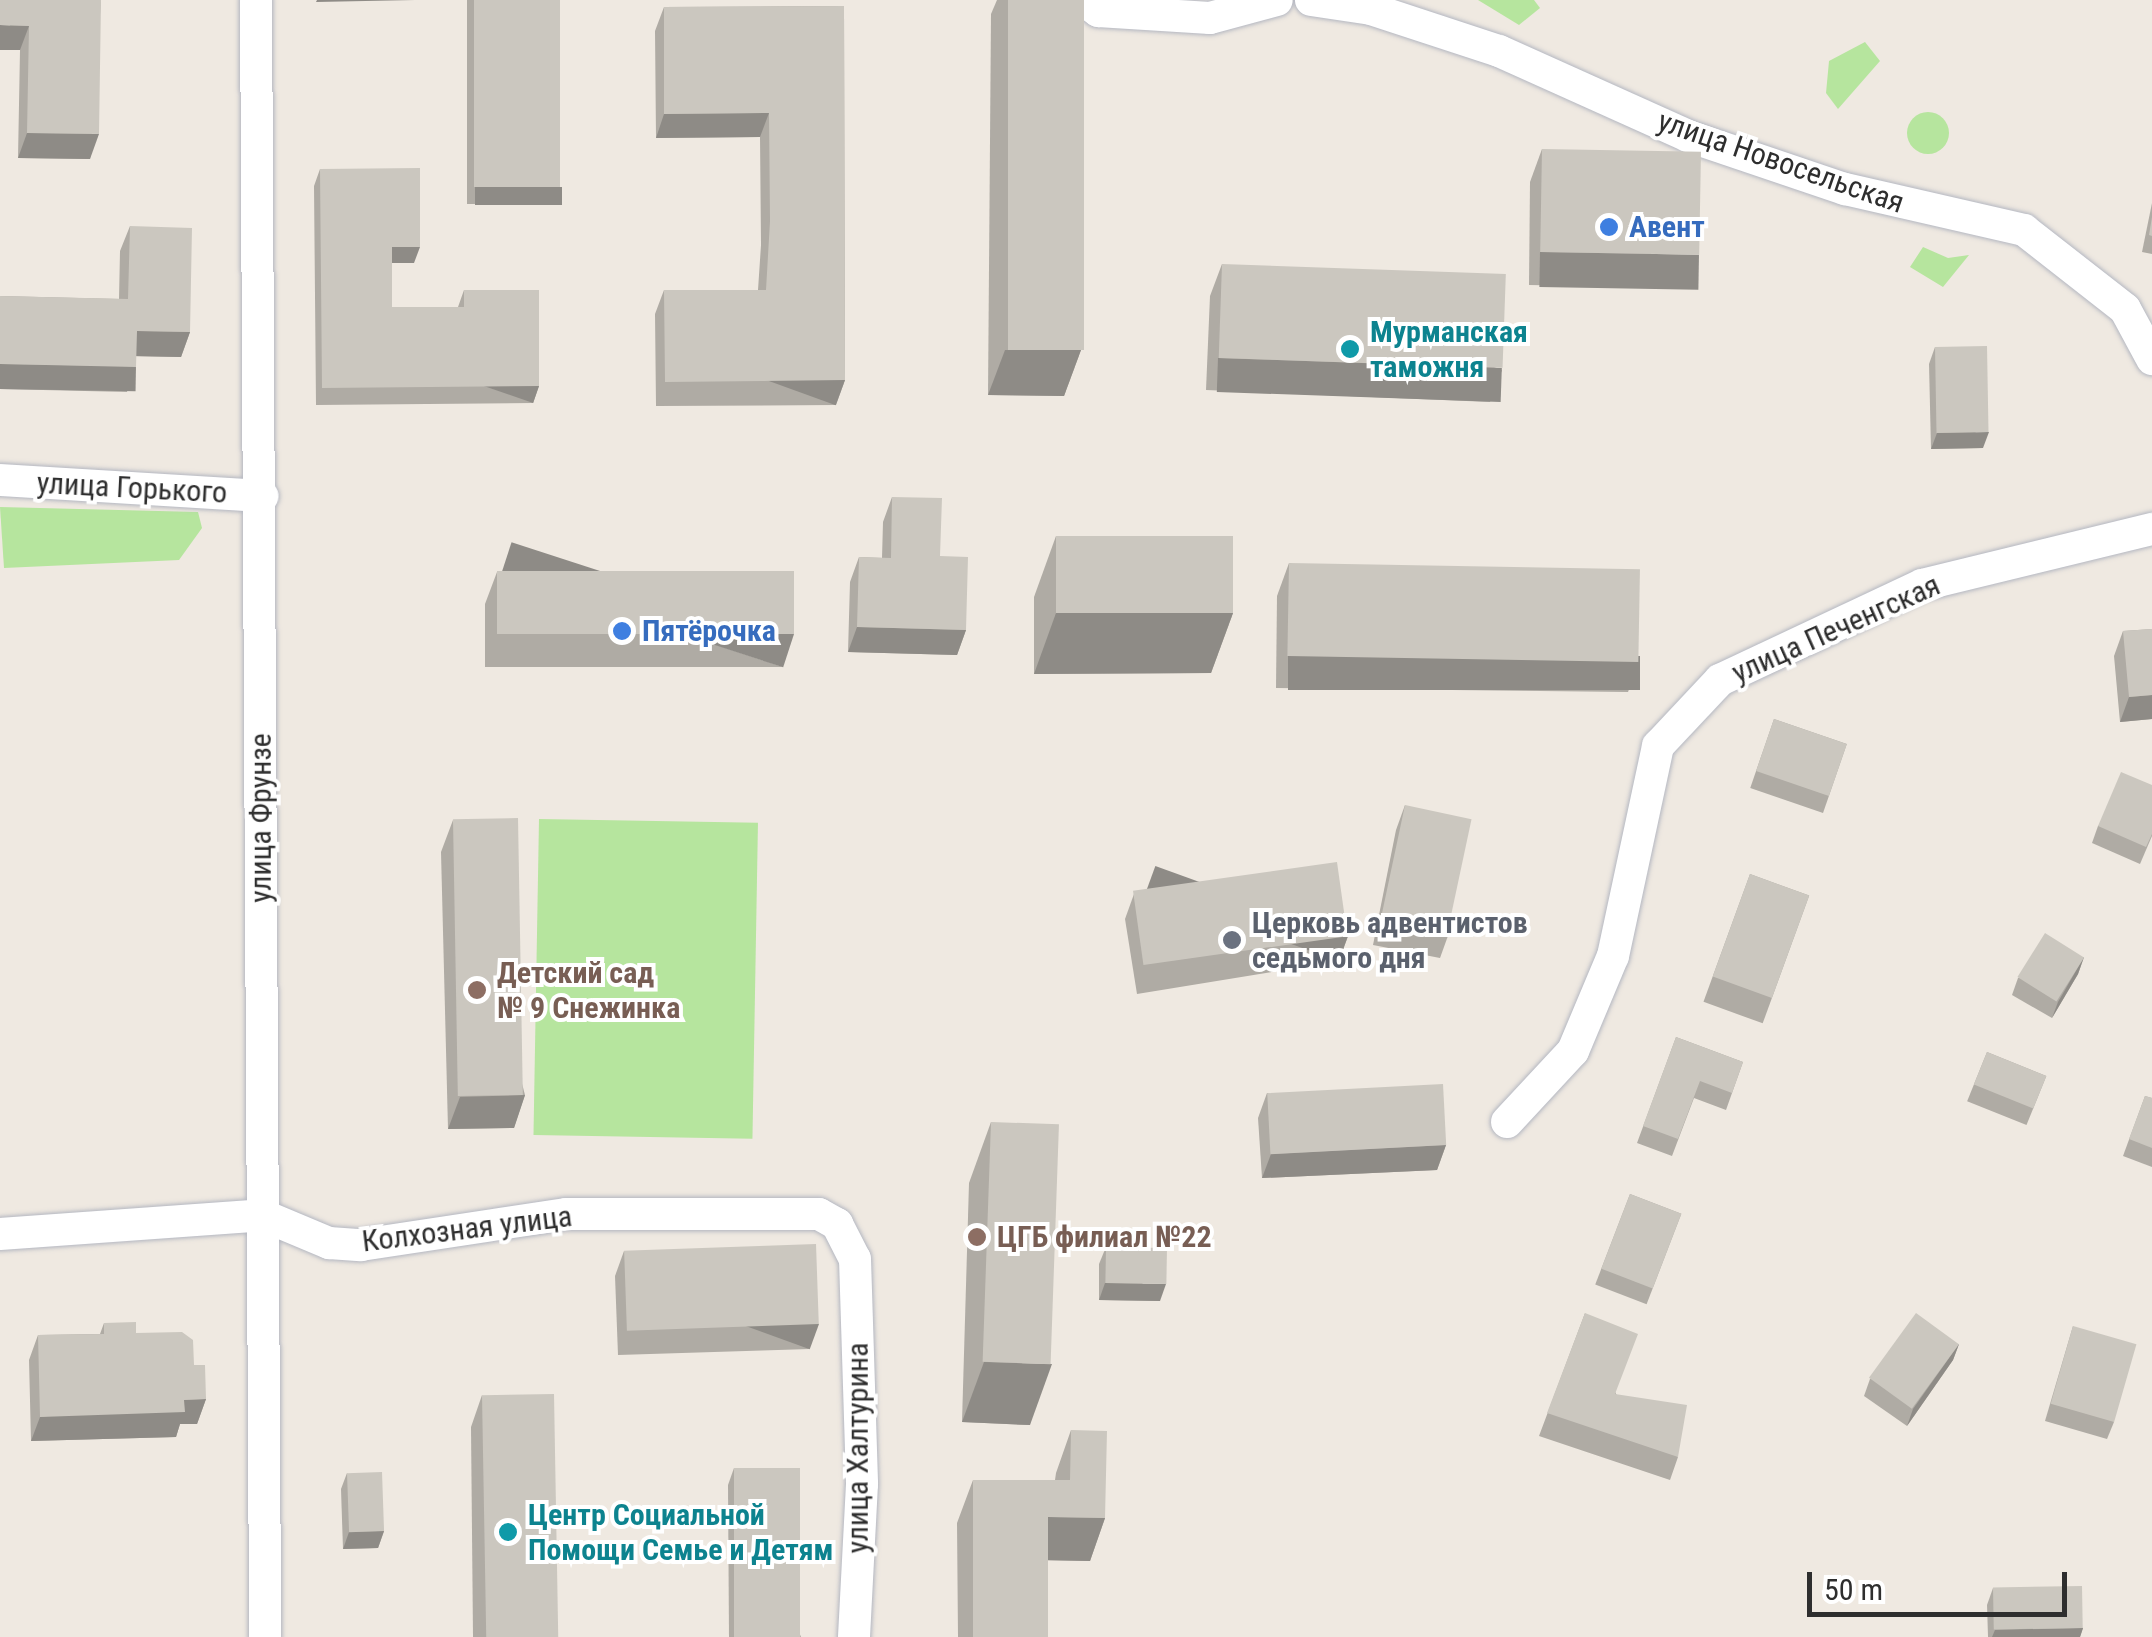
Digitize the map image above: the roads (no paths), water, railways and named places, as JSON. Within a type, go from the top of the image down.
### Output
[{"type":"street","name":"улица Фрунзе","points":[[256,0],[263,496],[266,1637]]},
{"type":"street","points":[[1083,0],[1098,10],[1214,9],[1277,0]]},
{"type":"street","name":"улица Новосельская","points":[[1311,0],[1372,9],[1499,52],[1688,136],[1845,189],[2024,230],[2124,309],[2152,358]]},
{"type":"street","name":"улица Горького","points":[[0,480],[263,496]]},
{"type":"street","name":"улица Печенгская","points":[[1506,1122],[1573,1052],[1613,956],[1658,746],[1720,680],[1922,585],[2152,529]]},
{"type":"street","name":"Колхозная улица","points":[[0,1234],[262,1215],[329,1243],[362,1245],[566,1214],[819,1214],[837,1224],[856,1259]]},
{"type":"street","name":"улица Халтурина","points":[[854,1637],[862,1484],[856,1259]]},
{"type":"place","name":"Авент","points":[[1609,227]]},
{"type":"place","name":"Мурманская таможня","points":[[1350,349]]},
{"type":"place","name":"Пятёрочка","points":[[622,631]]},
{"type":"place","name":"Церковь адвентистов седьмого дня","points":[[1232,940]]},
{"type":"place","name":"Детский сад № 9 Снежинка","points":[[477,990]]},
{"type":"place","name":"ЦГБ филиал №22","points":[[977,1237]]},
{"type":"place","name":"Центр Социальной Помощи Семье и Детям","points":[[508,1532]]}]
